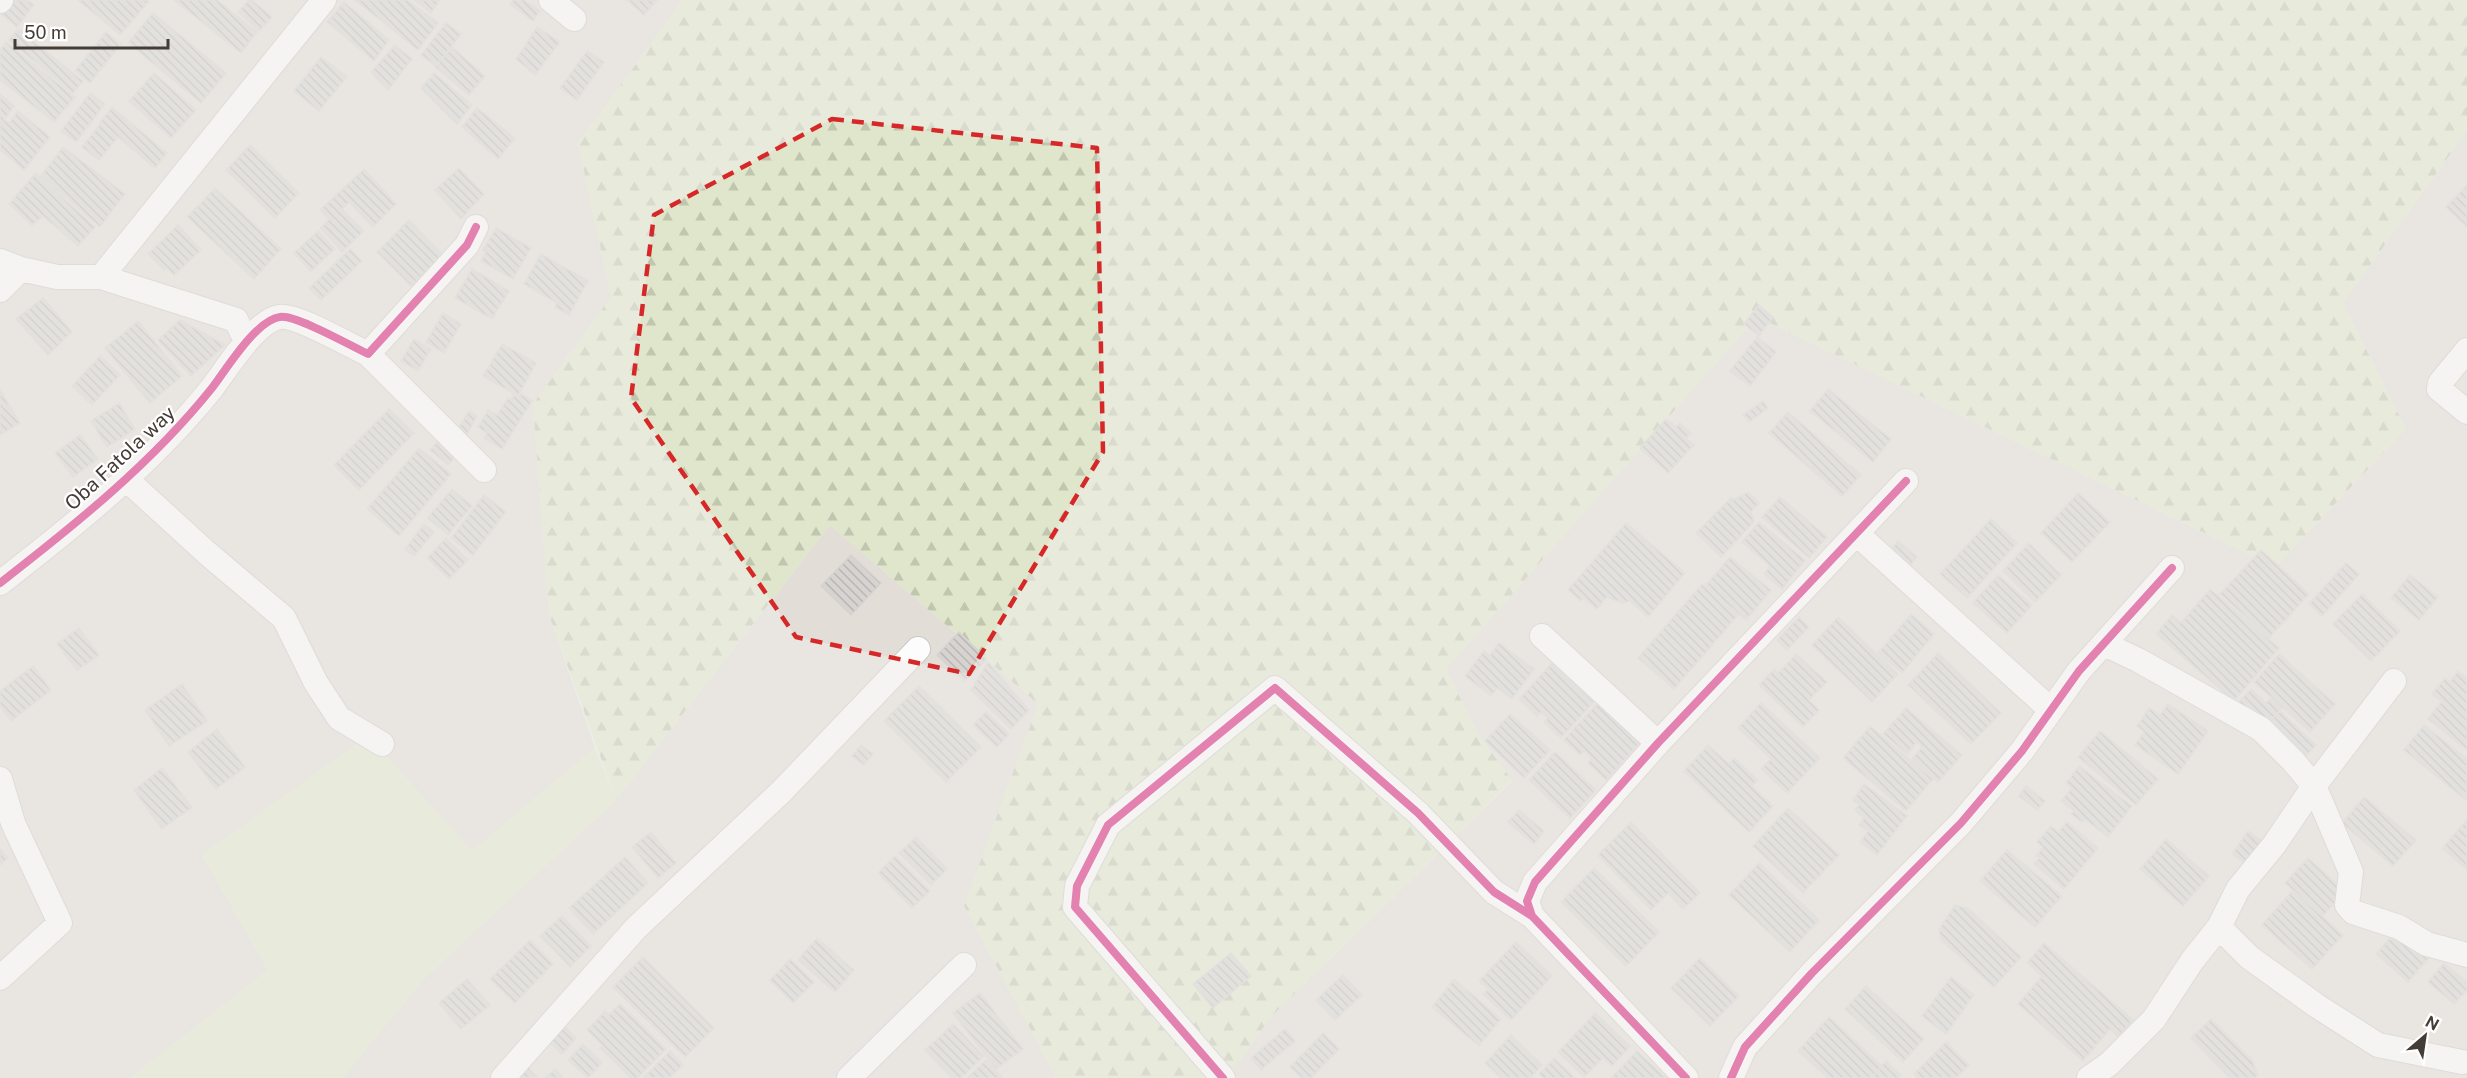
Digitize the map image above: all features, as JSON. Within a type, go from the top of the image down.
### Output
[{"type":"street","points":[[101,277],[324,0]]},
{"type":"street","points":[[551,0],[574,19]]},
{"type":"street","points":[[476,228],[467,245],[368,354],[484,470]]},
{"type":"street","points":[[0,290],[10,265],[57,277],[101,277],[236,320],[246,341]]},
{"type":"street","name":"Oba Fatola way","points":[[0,583],[51,544],[126,479],[183,424],[246,341],[279,316],[294,318],[368,354]]},
{"type":"street","points":[[2467,350],[2440,383],[2439,388],[2467,412]]},
{"type":"street","points":[[126,479],[207,553],[284,618],[316,683],[339,718],[382,744]]},
{"type":"street","points":[[1532,916],[1527,901],[1535,882],[1658,743],[1906,481]]},
{"type":"street","points":[[1857,534],[2052,710]]},
{"type":"street","points":[[1731,1078],[1745,1047],[1812,973],[1961,823],[2022,751],[2079,671],[2172,568]]},
{"type":"street","points":[[1542,636],[1658,743]]},
{"type":"street","points":[[2104,644],[2139,660],[2261,729],[2293,761],[2314,786],[2351,872],[2347,905],[2353,912],[2399,927],[2427,944],[2467,955]]},
{"type":"street","points":[[503,1078],[636,928],[781,792],[918,649]]},
{"type":"street","points":[[2089,1078],[2109,1064],[2154,1019],[2192,961],[2219,927],[2238,889],[2274,845],[2314,786],[2394,681]]},
{"type":"street","points":[[1223,1078],[1075,906],[1077,886],[1108,825],[1275,688],[1418,813],[1494,892],[1532,916],[1686,1078]]},
{"type":"street","points":[[0,778],[14,823],[60,923],[0,978]]},
{"type":"street","points":[[2219,927],[2250,957],[2317,1006],[2378,1045],[2459,1064]]},
{"type":"street","points":[[849,1078],[964,965]]},
{"type":"highlighted area","points":[[832,119],[1097,148],[1103,452],[969,674],[796,637],[631,398],[654,215]]},
{"type":"shaded area","points":[[0,0],[683,0],[578,143],[611,297],[533,404],[549,615],[595,748],[472,851],[368,736],[202,855],[268,970],[130,1078],[0,1078]]},
{"type":"shaded area","points":[[2467,131],[2467,1078],[1227,1078],[1271,1017],[1512,781],[1478,734],[1446,669],[1757,317],[2275,567],[2406,429],[2343,303]]},
{"type":"shaded area","points":[[830,525],[1038,704],[964,906],[1055,1075],[1052,1078],[342,1078],[424,979],[616,800]]},
{"type":"green space","points":[[683,0],[2467,0],[2467,131],[2343,303],[2406,429],[2275,567],[1757,317],[1446,669],[1478,734],[1512,780],[1271,1017],[1227,1078],[1052,1078],[1055,1075],[964,906],[1038,704],[830,525],[616,800],[549,615],[533,404],[611,297],[578,143]]},
{"type":"green space","points":[[368,736],[472,851],[595,748],[616,800],[424,979],[342,1078],[130,1078],[268,970],[202,855]]},
{"type":"building","points":[[12,0],[27,0],[34,5],[17,27],[1,14]]},
{"type":"building","points":[[78,0],[148,0],[149,1],[120,35]]},
{"type":"building","points":[[174,0],[217,0],[257,32],[241,53]]},
{"type":"building","points":[[249,0],[272,17],[259,31],[238,12]]},
{"type":"building","points":[[355,0],[407,0],[438,23],[418,50]]},
{"type":"building","points":[[414,0],[438,0],[439,1],[431,13]]},
{"type":"building","points":[[513,0],[524,0],[540,11],[533,21],[510,4]]},
{"type":"building","points":[[627,0],[657,0],[644,15]]},
{"type":"building","points":[[344,2],[389,40],[374,61],[327,22]]},
{"type":"building","points":[[153,13],[226,73],[201,103],[128,43]]},
{"type":"building","points":[[446,23],[461,34],[436,66],[421,55]]},
{"type":"building","points":[[537,27],[560,42],[535,75],[516,59]]},
{"type":"building","points":[[18,29],[83,81],[73,93],[8,40]]},
{"type":"building","points":[[106,32],[121,44],[90,83],[75,71]]},
{"type":"building","points":[[6,42],[75,97],[54,122],[0,80],[0,50]]},
{"type":"building","points":[[395,45],[412,59],[388,90],[371,72]]},
{"type":"building","points":[[452,47],[485,76],[469,95],[435,67]]},
{"type":"building","points":[[587,51],[604,62],[577,100],[560,88]]},
{"type":"building","points":[[321,57],[347,77],[319,111],[294,91]]},
{"type":"building","points":[[154,73],[196,110],[171,138],[129,101]]},
{"type":"building","points":[[434,73],[472,105],[457,124],[421,88]]},
{"type":"building","points":[[90,93],[105,104],[76,142],[61,131]]},
{"type":"building","points":[[0,94],[14,106],[4,120],[9,123],[18,111],[50,137],[24,170],[0,150]]},
{"type":"building","points":[[112,107],[167,153],[155,168],[100,122]]},
{"type":"building","points":[[477,108],[515,138],[498,159],[462,127]]},
{"type":"building","points":[[100,124],[117,138],[99,160],[82,147]]},
{"type":"building","points":[[250,145],[299,193],[275,218],[226,170]]},
{"type":"building","points":[[63,147],[125,194],[100,227],[41,176]]},
{"type":"building","points":[[459,168],[484,194],[461,219],[435,190]]},
{"type":"building","points":[[364,169],[396,204],[373,227],[349,202],[342,209],[364,231],[342,252],[321,228],[329,219],[320,210]]},
{"type":"building","points":[[36,173],[95,227],[78,246],[43,216],[32,225],[9,204]]},
{"type":"building","points":[[2467,185],[2467,227],[2446,207]]},
{"type":"building","points":[[215,188],[281,249],[254,279],[187,217]]},
{"type":"building","points":[[409,220],[443,255],[411,286],[377,252]]},
{"type":"building","points":[[178,225],[201,250],[174,275],[166,267],[164,270],[148,254]]},
{"type":"building","points":[[496,228],[531,248],[513,279],[481,261],[486,252],[483,250]]},
{"type":"building","points":[[318,231],[335,249],[311,271],[294,253]]},
{"type":"building","points":[[350,249],[362,261],[321,300],[309,288]]},
{"type":"building","points":[[541,254],[588,281],[569,315],[555,307],[557,303],[524,284]]},
{"type":"building","points":[[472,269],[509,291],[492,319],[455,298]]},
{"type":"building","points":[[43,298],[72,332],[48,355],[16,319]]},
{"type":"building","points":[[1759,305],[1773,317],[1759,336],[1744,324]]},
{"type":"building","points":[[443,313],[461,324],[444,353],[426,342]]},
{"type":"building","points":[[180,320],[225,345],[191,376],[158,340]]},
{"type":"building","points":[[138,321],[182,376],[150,403],[105,348]]},
{"type":"building","points":[[1757,337],[1776,352],[1750,386],[1730,371]]},
{"type":"building","points":[[414,339],[431,349],[418,371],[401,361]]},
{"type":"building","points":[[502,344],[536,363],[518,396],[483,376]]},
{"type":"building","points":[[100,356],[120,375],[92,405],[72,386]]},
{"type":"building","points":[[1828,389],[1891,439],[1873,462],[1810,411]]},
{"type":"building","points":[[0,390],[20,423],[0,435]]},
{"type":"building","points":[[521,394],[532,401],[502,449],[484,438],[487,433],[478,427],[488,410],[497,415],[508,398],[510,400],[513,395],[518,398]]},
{"type":"building","points":[[1763,401],[1768,408],[1749,422],[1743,415]]},
{"type":"building","points":[[119,403],[135,429],[107,447],[91,421]]},
{"type":"building","points":[[389,409],[414,433],[359,490],[334,465]]},
{"type":"building","points":[[469,411],[477,416],[467,434],[458,429]]},
{"type":"building","points":[[1788,412],[1861,475],[1842,496],[1769,433]]},
{"type":"building","points":[[1666,419],[1676,427],[1680,423],[1691,433],[1686,438],[1694,445],[1668,473],[1640,448]]},
{"type":"building","points":[[80,435],[98,459],[73,477],[55,453]]},
{"type":"building","points":[[439,440],[457,455],[448,465],[430,450]]},
{"type":"building","points":[[419,448],[451,474],[399,536],[367,509]]},
{"type":"building","points":[[452,489],[472,506],[448,535],[427,518]]},
{"type":"building","points":[[1748,492],[1759,503],[1751,512],[1754,522],[1721,557],[1696,533],[1731,498],[1733,500]]},
{"type":"building","points":[[2078,493],[2110,522],[2072,562],[2041,533]]},
{"type":"building","points":[[484,495],[506,512],[473,555],[451,538]]},
{"type":"building","points":[[1780,497],[1827,537],[1809,558],[1762,517]]},
{"type":"building","points":[[1991,519],[2017,543],[1967,598],[1940,574]]},
{"type":"building","points":[[1759,522],[1805,560],[1782,589],[1764,574],[1770,566],[1742,542]]},
{"type":"building","points":[[1626,523],[1685,573],[1648,617],[1630,601],[1622,603],[1607,597],[1597,609],[1584,598],[1581,601],[1568,590]]},
{"type":"building","points":[[424,524],[434,532],[414,556],[405,549]]},
{"type":"building","points":[[446,538],[468,560],[449,579],[427,558]]},
{"type":"building","points":[[1898,541],[1917,557],[1907,570],[1888,553]]},
{"type":"building","points":[[2029,543],[2061,575],[2035,602],[2003,571]]},
{"type":"building","points":[[2261,550],[2309,594],[2269,638],[2220,594]]},
{"type":"building","points":[[851,555],[881,583],[851,615],[821,586]]},
{"type":"building","points":[[1730,557],[1771,590],[1746,620],[1705,586]]},
{"type":"building","points":[[2346,563],[2359,574],[2322,616],[2309,604]]},
{"type":"building","points":[[1998,575],[2032,605],[2007,633],[1973,603]]},
{"type":"building","points":[[2410,575],[2438,597],[2419,620],[2391,598]]},
{"type":"building","points":[[1702,584],[1738,615],[1674,689],[1638,658]]},
{"type":"building","points":[[2210,589],[2279,648],[2234,701],[2156,634],[2172,615],[2181,623]]},
{"type":"building","points":[[2362,594],[2400,631],[2371,661],[2333,624]]},
{"type":"building","points":[[1911,614],[1934,634],[1902,673],[1878,653]]},
{"type":"building","points":[[1799,617],[1809,627],[1787,650],[1777,640]]},
{"type":"building","points":[[1838,617],[1898,674],[1872,702],[1812,645]]},
{"type":"building","points":[[79,628],[99,655],[77,670],[57,644]]},
{"type":"building","points":[[959,632],[987,659],[965,681],[937,655]]},
{"type":"building","points":[[1499,643],[1534,669],[1512,699],[1497,688],[1491,696],[1465,676],[1484,651],[1489,656]]},
{"type":"building","points":[[1938,653],[2001,713],[1971,744],[1908,685]]},
{"type":"building","points":[[1796,654],[1827,682],[1809,700],[1819,710],[1803,727],[1759,685],[1774,669],[1778,673]]},
{"type":"building","points":[[2279,654],[2335,704],[2310,732],[2254,682]]},
{"type":"building","points":[[988,662],[1029,710],[1011,729],[971,690]]},
{"type":"building","points":[[1552,663],[1594,702],[1561,738],[1544,722],[1548,718],[1541,712],[1537,716],[1519,699]]},
{"type":"building","points":[[33,666],[51,690],[11,721],[0,706],[0,691]]},
{"type":"building","points":[[2458,671],[2467,678],[2467,722],[2432,694],[2445,678],[2450,682]]},
{"type":"building","points":[[182,684],[207,721],[169,746],[145,710]]},
{"type":"building","points":[[919,686],[981,747],[946,782],[884,721]]},
{"type":"building","points":[[2251,689],[2266,703],[2273,696],[2284,706],[2259,733],[2233,708]]},
{"type":"building","points":[[2441,702],[2467,722],[2467,750],[2428,719]]},
{"type":"building","points":[[1761,703],[1820,758],[1787,793],[1761,769],[1771,759],[1738,728]]},
{"type":"building","points":[[1597,704],[1640,743],[1606,780],[1588,763],[1592,758],[1584,751],[1580,755],[1563,740]]},
{"type":"building","points":[[2168,704],[2208,731],[2178,774],[2135,745],[2144,732],[2137,726],[2149,708],[2160,715]]},
{"type":"building","points":[[1906,708],[1962,755],[1938,782],[1912,759],[1922,747],[1917,742],[1907,754],[1883,734]]},
{"type":"building","points":[[2280,711],[2316,745],[2298,764],[2262,729]]},
{"type":"building","points":[[986,712],[1009,734],[997,747],[973,725]]},
{"type":"building","points":[[1510,714],[1550,750],[1524,778],[1485,741]]},
{"type":"building","points":[[2424,725],[2467,759],[2466,800],[2404,750]]},
{"type":"building","points":[[1870,726],[1933,779],[1906,811],[1843,758]]},
{"type":"building","points":[[217,729],[245,767],[216,789],[188,752]]},
{"type":"building","points":[[2100,731],[2158,779],[2136,805],[2078,757]]},
{"type":"building","points":[[861,745],[873,754],[864,765],[852,756]]},
{"type":"building","points":[[1708,745],[1729,764],[1734,758],[1758,780],[1752,786],[1773,806],[1749,832],[1684,771]]},
{"type":"building","points":[[1555,752],[1596,790],[1570,818],[1529,780]]},
{"type":"building","points":[[2079,766],[2132,806],[2108,837],[2086,820],[2082,822],[2071,814],[2074,811],[2061,801],[2072,788],[2066,783]]},
{"type":"building","points":[[162,768],[192,807],[162,829],[134,790]]},
{"type":"building","points":[[1864,784],[1907,816],[1877,855],[1860,842],[1868,831],[1859,825],[1864,818],[1855,810],[1859,805],[1853,800]]},
{"type":"building","points":[[2026,786],[2045,801],[2037,810],[2019,796]]},
{"type":"building","points":[[2364,797],[2416,840],[2393,866],[2342,823]]},
{"type":"building","points":[[1788,808],[1839,855],[1803,893],[1753,846]]},
{"type":"building","points":[[1519,810],[1544,831],[1534,844],[1508,822]]},
{"type":"building","points":[[2467,820],[2467,870],[2442,848]]},
{"type":"building","points":[[1631,822],[1700,893],[1683,909],[1668,893],[1651,910],[1598,855]]},
{"type":"building","points":[[2067,822],[2098,848],[2064,889],[2034,864],[2039,858],[2036,856],[2043,847],[2037,842],[2051,826],[2058,832]]},
{"type":"building","points":[[2248,831],[2267,845],[2251,867],[2232,854]]},
{"type":"building","points":[[651,832],[676,863],[658,878],[632,847]]},
{"type":"building","points":[[916,837],[947,869],[931,885],[899,853]]},
{"type":"building","points":[[2166,839],[2209,876],[2183,906],[2140,869]]},
{"type":"building","points":[[0,849],[8,858],[0,865]]},
{"type":"building","points":[[2007,850],[2062,896],[2035,927],[1980,881]]},
{"type":"building","points":[[895,856],[930,891],[912,908],[878,873]]},
{"type":"building","points":[[625,857],[648,883],[593,934],[569,908]]},
{"type":"building","points":[[2308,858],[2345,891],[2323,916],[2285,883]]},
{"type":"building","points":[[1759,863],[1819,920],[1790,952],[1729,895]]},
{"type":"building","points":[[1594,868],[1659,932],[1626,966],[1561,902]]},
{"type":"building","points":[[2293,890],[2343,935],[2312,969],[2262,925]]},
{"type":"building","points":[[1955,905],[1969,909],[2021,957],[1994,987],[1941,940],[1939,929]]},
{"type":"building","points":[[562,916],[591,946],[570,967],[540,936]]},
{"type":"building","points":[[2396,931],[2428,959],[2408,982],[2376,954]]},
{"type":"building","points":[[817,938],[854,970],[835,992],[798,960]]},
{"type":"building","points":[[530,940],[553,964],[515,1003],[490,979]]},
{"type":"building","points":[[1516,942],[1552,976],[1511,1020],[1483,994],[1488,989],[1479,981]]},
{"type":"building","points":[[2044,943],[2133,1020],[2118,1037],[2110,1029],[2083,1061],[2018,1004],[2042,976],[2027,963]]},
{"type":"building","points":[[1231,953],[1251,976],[1213,1008],[1193,984]]},
{"type":"building","points":[[643,957],[714,1028],[685,1057],[613,987]]},
{"type":"building","points":[[1700,958],[1739,996],[1710,1026],[1671,988]]},
{"type":"building","points":[[790,959],[814,982],[793,1003],[770,980]]},
{"type":"building","points":[[2444,963],[2467,982],[2467,990],[2454,1004],[2428,982]]},
{"type":"building","points":[[1343,975],[1362,995],[1335,1020],[1316,1000]]},
{"type":"building","points":[[1951,977],[1974,995],[1946,1034],[1922,1016]]},
{"type":"building","points":[[467,979],[490,1005],[461,1029],[439,1003]]},
{"type":"building","points":[[1454,979],[1501,1019],[1479,1046],[1432,1007]]},
{"type":"building","points":[[1866,986],[1924,1039],[1903,1062],[1845,1009]]},
{"type":"building","points":[[980,993],[1023,1049],[996,1069],[953,1013]]},
{"type":"building","points":[[620,1004],[666,1049],[637,1078],[631,1078],[600,1048],[603,1046],[587,1030],[605,1011],[609,1015]]},
{"type":"building","points":[[1595,1013],[1630,1046],[1612,1066],[1603,1058],[1584,1077],[1558,1052]]},
{"type":"building","points":[[1829,1017],[1882,1066],[1871,1078],[1828,1078],[1798,1051]]},
{"type":"building","points":[[2211,1019],[2252,1060],[2258,1075],[2255,1078],[2230,1078],[2191,1038]]},
{"type":"building","points":[[953,1024],[984,1056],[961,1078],[952,1078],[925,1050]]},
{"type":"building","points":[[564,1026],[576,1038],[562,1054],[549,1042]]},
{"type":"building","points":[[1285,1029],[1295,1041],[1261,1070],[1251,1058]]},
{"type":"building","points":[[1323,1033],[1339,1049],[1311,1078],[1302,1078],[1290,1067]]},
{"type":"building","points":[[1511,1035],[1542,1065],[1530,1078],[1501,1078],[1485,1063]]},
{"type":"building","points":[[1946,1042],[1969,1065],[1956,1078],[1918,1078],[1914,1074]]},
{"type":"building","points":[[583,1044],[602,1063],[588,1078],[568,1060]]},
{"type":"building","points":[[670,1051],[683,1065],[669,1078],[643,1078]]},
{"type":"building","points":[[1637,1051],[1666,1078],[1611,1078]]},
{"type":"building","points":[[1554,1058],[1575,1078],[1543,1078],[1539,1074]]},
{"type":"building","points":[[986,1060],[1003,1078],[967,1078]]},
{"type":"building","points":[[1886,1061],[1901,1075],[1898,1078],[1871,1078]]},
{"type":"building","points":[[527,1066],[537,1077],[513,1078]]},
{"type":"building","points":[[555,1069],[563,1078],[545,1078]]},
{"type":"cycle path","points":[[0,583],[85,515],[139,467],[189,415],[242,347],[261,327],[271,320],[287,317],[310,325],[368,354],[467,245],[476,227]]},
{"type":"cycle path","points":[[1686,1078],[1532,916],[1527,901],[1535,882],[1658,743],[1906,481]]},
{"type":"cycle path","points":[[1731,1078],[1745,1047],[1812,973],[1961,823],[2022,751],[2079,671],[2172,568]]},
{"type":"cycle path","points":[[1223,1078],[1075,907],[1077,886],[1108,825],[1275,688],[1418,813],[1494,892],[1532,916]]}]
